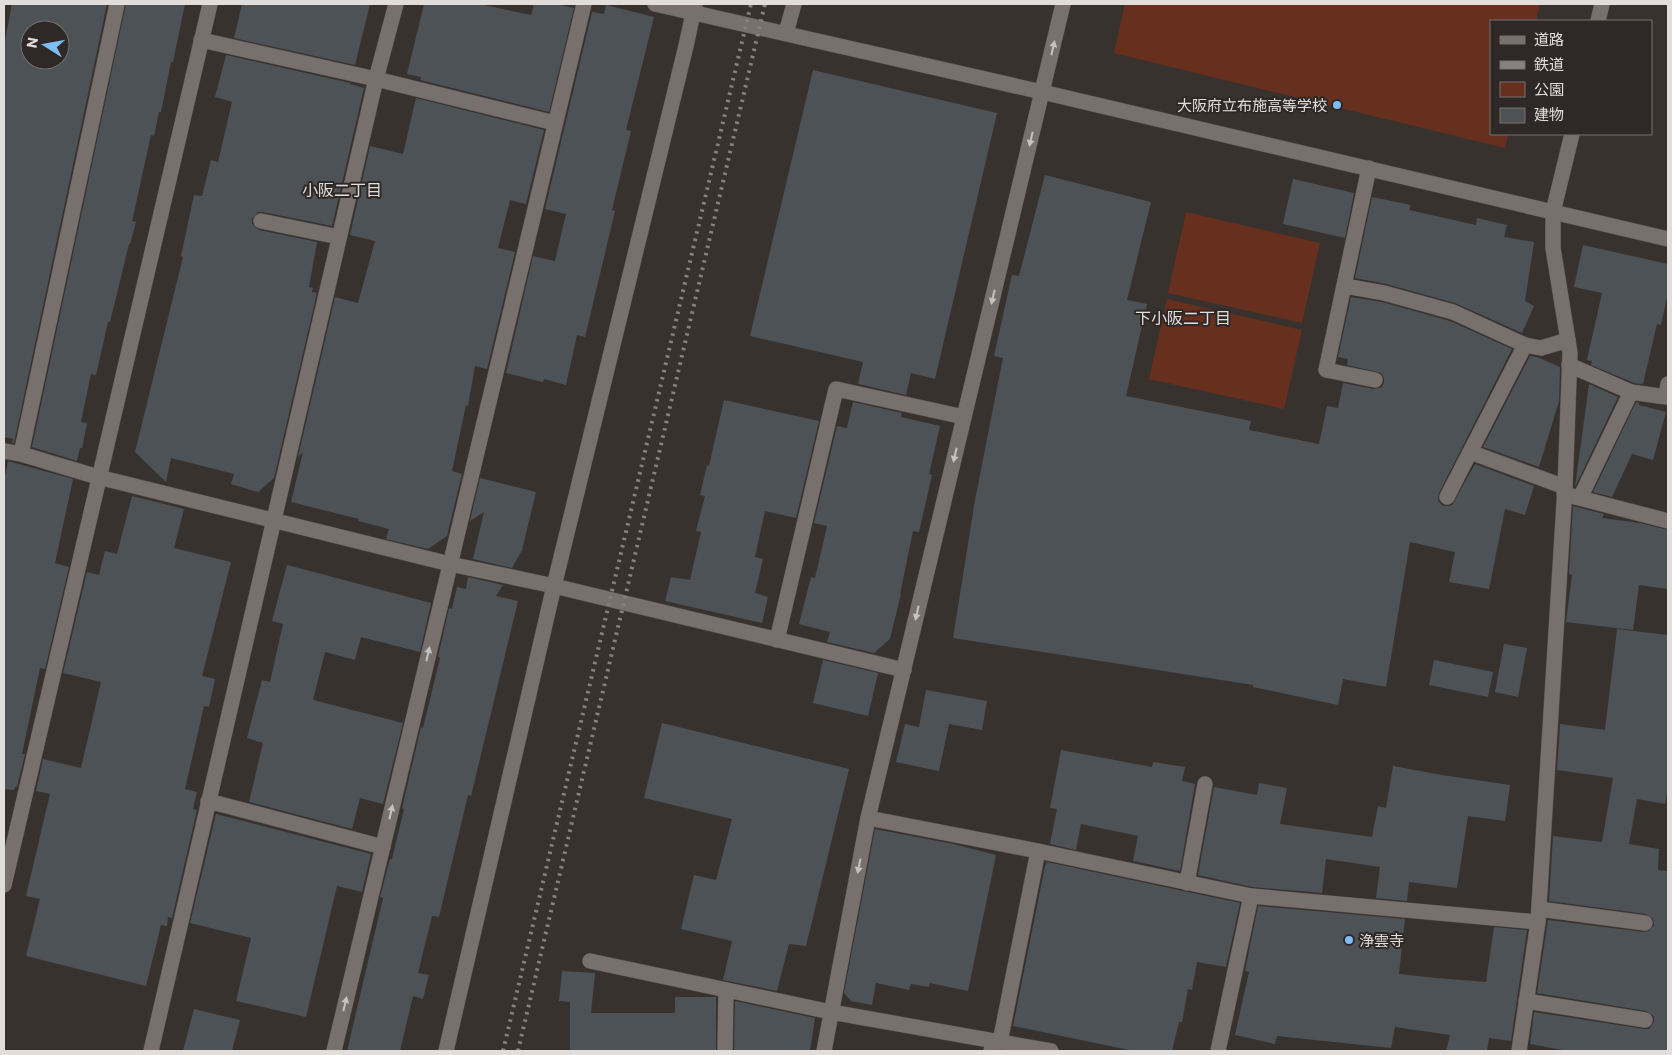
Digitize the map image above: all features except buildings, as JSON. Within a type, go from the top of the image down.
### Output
[{"type":"street","points":[[21,454],[118,4]]},
{"type":"street","points":[[4,885],[210,4]]},
{"type":"street","points":[[151,1051],[273,519],[376,79],[396,4]]},
{"type":"street","points":[[334,1051],[584,4]]},
{"type":"street","points":[[655,4],[695,9],[786,33],[1668,239]]},
{"type":"street","points":[[786,33],[794,4]]},
{"type":"street","points":[[824,1051],[868,818],[1063,4]]},
{"type":"street","points":[[1598,20],[1602,4]]},
{"type":"street","points":[[446,1051],[554,586],[695,9]]},
{"type":"street","points":[[201,40],[555,122]]},
{"type":"street","points":[[1519,1051],[1539,916],[1564,491],[1569,365],[1568,340],[1553,248],[1553,212],[1572,135]]},
{"type":"street","points":[[1370,168],[1326,370],[1375,380]]},
{"type":"street","points":[[261,220],[339,237]]},
{"type":"street","points":[[1345,286],[1384,293],[1453,312],[1525,345],[1541,348],[1568,340]]},
{"type":"street","points":[[1447,497],[1525,345]]},
{"type":"street","points":[[1569,365],[1631,392],[1666,396],[1668,384]]},
{"type":"street","points":[[777,640],[836,389],[964,418]]},
{"type":"street","points":[[1580,498],[1631,392]]},
{"type":"street","points":[[4,451],[21,454],[98,477],[450,564],[554,586],[904,670]]},
{"type":"street","points":[[1470,452],[1580,498],[1668,521]]},
{"type":"street","points":[[1187,883],[1205,784]]},
{"type":"street","points":[[208,800],[382,847]]},
{"type":"street","points":[[868,818],[1038,851],[1250,896],[1645,923]]},
{"type":"street","points":[[995,1045],[1038,851]]},
{"type":"street","points":[[1218,1051],[1250,896]]},
{"type":"street","points":[[590,961],[995,1045],[1051,1051]]},
{"type":"street","points":[[725,1051],[726,990]]},
{"type":"street","points":[[1526,1001],[1645,1020]]},
{"type":"green space","points":[[1125,4],[1540,4],[1536,20],[1490,20],[1490,135],[1508,135],[1505,148],[1114,53]]},
{"type":"green space","points":[[1186,212],[1320,243],[1302,323],[1168,293]]},
{"type":"green space","points":[[1167,299],[1302,330],[1284,409],[1149,379]]},
{"type":"railway","points":[[503,1051],[751,4]]},
{"type":"railway","points":[[518,1051],[765,4]]},
{"type":"place","name":"大阪府立布施高等学校","points":[[1337,105]]},
{"type":"place","name":"浄雲寺","points":[[1349,940]]},
{"type":"district","name":"小阪二丁目","points":[[342,189]]},
{"type":"district","name":"下小阪二丁目","points":[[1183,317]]}]
